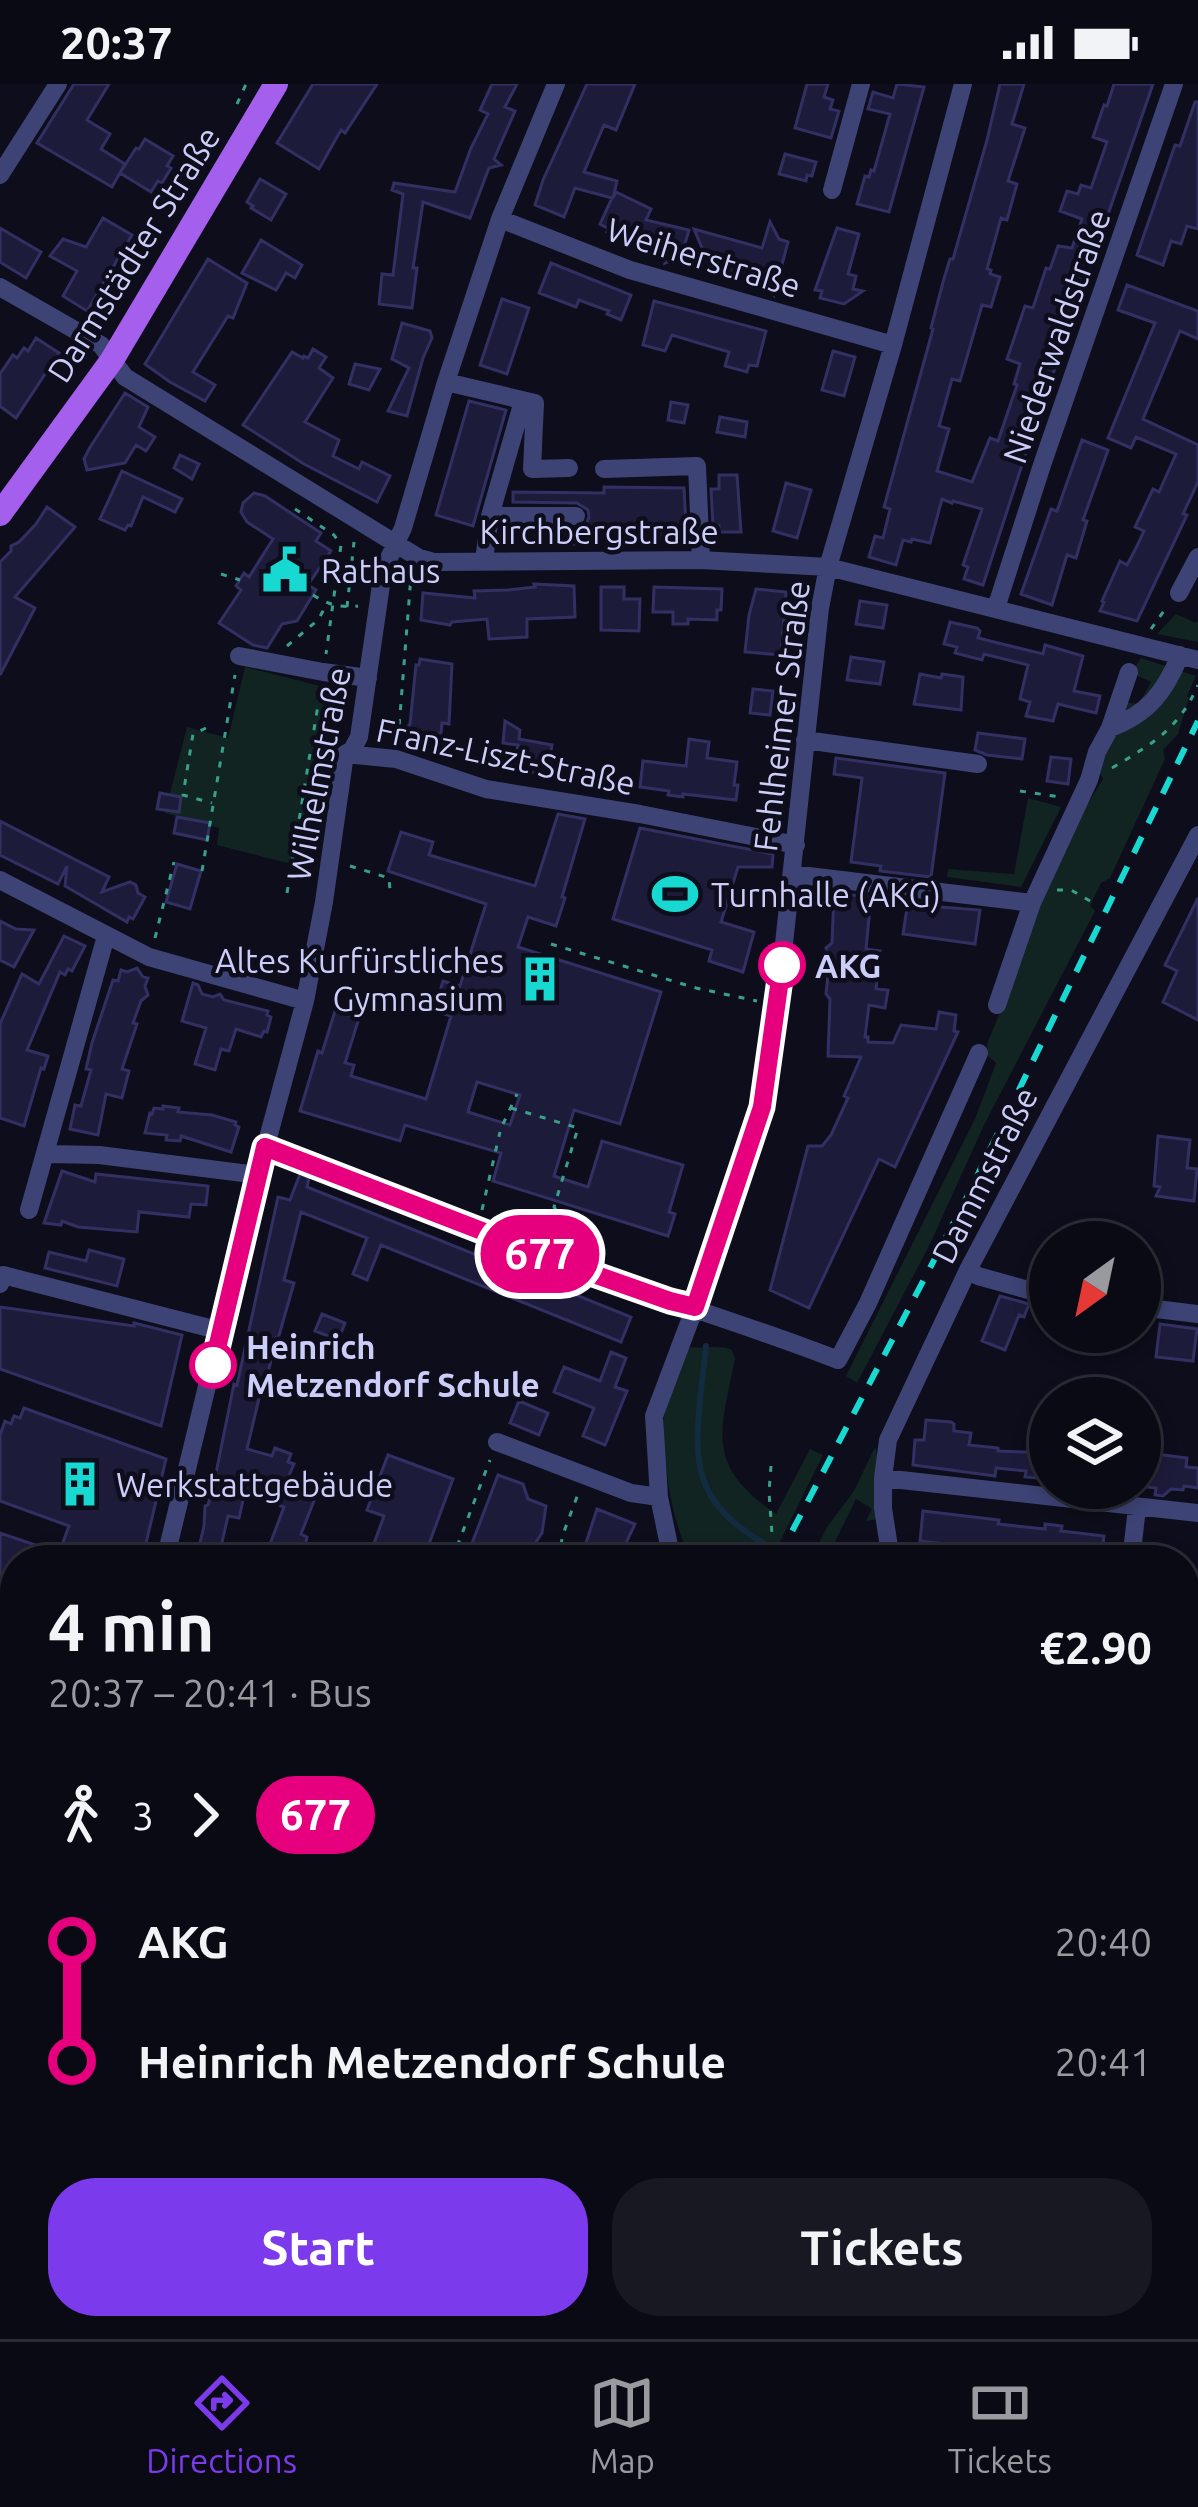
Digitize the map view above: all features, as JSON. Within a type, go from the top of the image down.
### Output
[{"type":"main road","name":"Darmstädter Straße","points":[[0,514],[112,360],[276,84]]},
{"type":"street","points":[[0,175],[58,84]]},
{"type":"street","name":"Wilhelmstraße","points":[[169,1545],[305,1001],[345,754],[358,737],[383,571],[396,546],[500,218],[556,84]]},
{"type":"street","points":[[832,190],[861,84]]},
{"type":"street","name":"Fehlheimer Straße","points":[[669,1545],[659,1497],[654,1416],[762,1107],[820,608],[964,84]]},
{"type":"street","name":"Niederwaldstraße","points":[[996,608],[1174,84]]},
{"type":"street","name":"Weiherstraße","points":[[500,218],[630,270],[893,345]]},
{"type":"street","name":"Kirchbergstraße","points":[[0,287],[101,345],[125,377],[419,558],[434,562],[701,560],[828,568],[1189,658]]},
{"type":"street","points":[[446,382],[536,404],[532,469],[569,468]]},
{"type":"street","points":[[484,560],[490,516],[524,401]]},
{"type":"street","points":[[604,469],[698,466],[701,560]]},
{"type":"street","points":[[490,516],[576,516]]},
{"type":"street","points":[[1179,593],[1198,557]]},
{"type":"street","points":[[238,656],[368,677]]},
{"type":"street","points":[[1110,728],[1150,707],[1189,658]]},
{"type":"street","points":[[997,1005],[1032,903],[1089,780],[1129,672]]},
{"type":"street","points":[[805,740],[978,764]]},
{"type":"street","name":"Franz-Liszt-Straße","points":[[345,754],[396,759],[487,789],[796,845]]},
{"type":"street","name":"Dammstraße","points":[[890,1545],[883,1478],[887,1440],[968,1270],[1198,835]]},
{"type":"street","points":[[792,874],[1032,903]]},
{"type":"street","points":[[0,880],[149,957],[305,1001]]},
{"type":"street","points":[[29,1210],[106,936]]},
{"type":"street","points":[[265,1147],[585,1271],[838,1360],[979,1053]]},
{"type":"street","points":[[47,1154],[99,1155],[258,1175]]},
{"type":"street","points":[[968,1270],[1029,1290]]},
{"type":"street","points":[[0,1284],[3,1275],[221,1331]]},
{"type":"street","points":[[1161,1310],[1198,1314]]},
{"type":"street","points":[[496,1442],[632,1493],[659,1497]]},
{"type":"street","points":[[883,1478],[1029,1493]]},
{"type":"street","points":[[1133,1545],[1137,1509]]},
{"type":"street","points":[[1149,1509],[1198,1513]]},
{"type":"path","points":[[287,893],[341,544],[295,509]]},
{"type":"path","points":[[314,595],[327,604],[346,607],[355,537],[362,524]]},
{"type":"path","points":[[396,759],[409,580],[419,558]]},
{"type":"path","points":[[221,574],[240,580]]},
{"type":"path","points":[[267,662],[318,620],[327,604]]},
{"type":"path","points":[[1152,628],[1158,619]]},
{"type":"path","points":[[202,871],[238,656]]},
{"type":"path","points":[[1089,780],[1178,723],[1198,685]]},
{"type":"path","points":[[206,728],[193,734],[184,795],[214,803]]},
{"type":"path","points":[[1020,791],[1047,796]]},
{"type":"path","points":[[149,957],[175,862]]},
{"type":"path","points":[[343,863],[389,878],[390,890],[396,893]]},
{"type":"path","points":[[1071,890],[1097,904]]},
{"type":"path","points":[[551,944],[696,988],[755,1000]]},
{"type":"path","points":[[503,1124],[517,1094]]},
{"type":"path","points":[[511,1108],[578,1128],[554,1207],[587,1252],[585,1271]]},
{"type":"path","points":[[478,1230],[500,1132]]},
{"type":"path","points":[[458,1545],[496,1442]]},
{"type":"path","points":[[771,1466],[772,1534]]},
{"type":"path","points":[[561,1545],[585,1475]]},
{"type":"green space","points":[[1176,614],[1198,621],[1198,642],[1157,634]]},
{"type":"green space","points":[[1141,658],[1196,676],[1178,734],[1163,750],[1165,759],[1110,878],[1101,883],[1090,906],[1095,911],[857,1383],[846,1376],[975,1119],[996,1063],[988,1056],[987,1044],[1036,910],[1103,779],[1098,769],[1124,702],[1139,704],[1151,682],[1131,673]]},
{"type":"green space","points":[[245,667],[328,688],[307,868],[217,845],[219,828],[165,813],[187,727],[228,738]]},
{"type":"green space","points":[[1028,798],[1061,807],[1021,887],[947,877],[948,869],[1014,874]]},
{"type":"green space","points":[[688,1347],[732,1350],[735,1359],[723,1446],[738,1480],[776,1514],[810,1449],[823,1455],[778,1545],[685,1545],[674,1513],[665,1454],[664,1420]]},
{"type":"green space","points":[[875,1447],[885,1518],[866,1521],[872,1509],[856,1499],[835,1542],[838,1545],[818,1545],[827,1527],[854,1491]]},
{"type":"building","points":[[74,84],[109,84],[87,120],[110,134],[101,149],[125,164],[112,187],[37,143]]},
{"type":"building","points":[[313,84],[377,84],[345,133],[341,130],[319,169],[277,143]]},
{"type":"building","points":[[492,84],[517,84],[505,107],[515,111],[494,159],[501,165],[489,168],[470,218],[423,202],[412,308],[379,304],[382,274],[393,275],[403,194],[392,190],[394,183],[455,192],[488,114],[480,110]]},
{"type":"building","points":[[587,84],[635,84],[616,130],[604,125],[584,172],[617,181],[613,198],[616,192],[651,209],[646,220],[689,230],[681,257],[665,263],[670,242],[654,237],[649,249],[607,232],[600,224],[612,198],[575,188],[564,217],[535,205]]},
{"type":"building","points":[[807,84],[828,84],[824,97],[833,100],[830,109],[839,111],[831,138],[795,128]]},
{"type":"building","points":[[897,84],[924,87],[889,212],[857,204],[865,176],[874,171],[890,114],[868,109],[873,92],[893,98]]},
{"type":"building","points":[[1000,84],[1024,84],[1012,124],[1025,128],[1008,181],[1017,184],[1007,220],[1001,218],[987,269],[1000,277],[991,307],[982,305],[960,381],[952,379],[939,426],[949,429],[937,471],[972,482],[990,438],[998,441],[1017,385],[1020,364],[1007,359],[1025,306],[1033,308],[1058,246],[1072,248],[1082,219],[1060,211],[1067,191],[1078,194],[1081,185],[1091,188],[1107,142],[1093,137],[1104,105],[1114,84],[1153,84],[1043,403],[1035,400],[1025,429],[1033,431],[983,585],[964,579],[968,567],[963,565],[982,509],[953,501],[942,499],[930,543],[903,540],[896,565],[869,557],[875,536],[883,538],[890,509],[884,507]]},
{"type":"building","points":[[1195,102],[1198,229],[1187,226],[1181,244],[1171,241],[1163,265],[1137,255]]},
{"type":"building","points":[[145,139],[173,156],[162,183],[158,181],[151,192],[120,173]]},
{"type":"building","points":[[785,154],[816,162],[812,176],[807,175],[806,181],[779,174]]},
{"type":"building","points":[[260,179],[286,194],[271,220],[247,202]]},
{"type":"building","points":[[103,218],[132,235],[87,311],[63,296],[77,271],[50,256],[63,239],[86,247]]},
{"type":"building","points":[[770,222],[779,239],[788,242],[774,295],[765,282],[731,272],[724,275],[710,267],[694,229],[762,248]]},
{"type":"building","points":[[0,228],[41,252],[26,278],[0,262]]},
{"type":"building","points":[[837,228],[859,234],[848,274],[856,276],[853,289],[863,291],[844,304],[820,298],[822,291],[815,290]]},
{"type":"building","points":[[261,240],[302,265],[295,278],[286,273],[276,290],[242,273]]},
{"type":"building","points":[[208,259],[247,283],[233,318],[228,316],[193,372],[215,385],[205,401],[145,364]]},
{"type":"building","points":[[551,263],[631,295],[621,320],[579,300],[576,307],[539,293]]},
{"type":"building","points":[[1127,285],[1198,311],[1198,339],[1180,331],[1143,419],[1198,445],[1198,482],[1137,621],[1100,611],[1102,601],[1120,561],[1127,565],[1136,548],[1144,531],[1135,527],[1153,489],[1159,492],[1176,454],[1136,437],[1131,448],[1108,438],[1155,323],[1118,310]]},
{"type":"building","points":[[502,299],[529,308],[507,374],[480,365]]},
{"type":"building","points":[[654,301],[766,331],[757,366],[749,365],[747,372],[725,366],[729,352],[672,335],[665,351],[643,345]]},
{"type":"building","points":[[402,323],[430,331],[432,338],[407,416],[388,411],[409,368],[392,359]]},
{"type":"building","points":[[36,338],[59,353],[16,418],[0,406],[0,374],[13,355],[17,358],[24,348],[28,351]]},
{"type":"building","points":[[313,349],[326,357],[319,368],[333,378],[305,422],[339,440],[333,456],[359,469],[362,462],[390,476],[377,502],[243,425],[292,352],[308,358]]},
{"type":"building","points":[[833,351],[855,357],[844,396],[822,390]]},
{"type":"building","points":[[355,364],[380,369],[369,390],[349,384]]},
{"type":"building","points":[[125,393],[148,407],[139,427],[155,437],[146,451],[136,445],[125,463],[87,470],[84,459]]},
{"type":"building","points":[[469,401],[506,410],[473,526],[436,515]]},
{"type":"building","points":[[671,402],[688,405],[684,423],[668,420]]},
{"type":"building","points":[[720,417],[747,422],[745,437],[717,432]]},
{"type":"building","points":[[1082,440],[1108,450],[1083,520],[1087,521],[1076,558],[1067,555],[1052,605],[1021,594]]},
{"type":"building","points":[[180,455],[199,464],[192,479],[174,468]]},
{"type":"building","points":[[122,471],[182,499],[175,512],[143,497],[125,530],[100,519]]},
{"type":"building","points":[[719,475],[737,475],[741,532],[719,532],[719,526],[713,526],[711,489],[719,489]]},
{"type":"building","points":[[786,483],[811,490],[797,538],[773,531]]},
{"type":"building","points":[[604,487],[684,488],[686,526],[677,526],[677,537],[660,537],[661,526],[586,525],[588,510],[577,503],[513,502],[513,492],[604,493]]},
{"type":"building","name":"Rathaus","points":[[254,493],[321,533],[316,541],[331,551],[308,585],[316,590],[297,621],[282,624],[267,648],[253,645],[219,623],[241,590],[236,586],[244,573],[249,577],[273,539],[247,522],[241,512]]},
{"type":"building","points":[[47,507],[75,527],[15,597],[35,608],[0,675],[0,562]]},
{"type":"building","points":[[580,529],[580,544],[535,544],[536,530]]},
{"type":"building","points":[[534,584],[574,586],[575,617],[527,619],[527,637],[489,639],[487,619],[450,625],[421,620],[423,593],[475,598],[474,591]]},
{"type":"building","points":[[601,587],[624,587],[624,599],[640,599],[639,631],[601,630]]},
{"type":"building","points":[[654,587],[722,589],[717,620],[688,619],[688,624],[673,624],[673,612],[653,612]]},
{"type":"building","points":[[756,589],[786,592],[781,655],[745,652]]},
{"type":"building","points":[[860,601],[887,605],[883,628],[856,624]]},
{"type":"building","points":[[950,622],[977,628],[978,638],[1043,654],[1045,645],[1083,656],[1074,691],[1100,696],[1096,713],[1058,704],[1053,721],[1026,716],[1030,702],[1020,699],[1028,665],[984,654],[982,660],[955,653],[957,647],[944,644]]},
{"type":"building","points":[[851,657],[884,662],[880,684],[847,680]]},
{"type":"building","points":[[420,659],[452,664],[449,724],[442,723],[441,734],[433,738],[413,736],[406,728]]},
{"type":"building","points":[[920,674],[963,677],[961,710],[914,704]]},
{"type":"building","points":[[753,689],[773,691],[770,715],[750,713]]},
{"type":"building","points":[[505,721],[520,730],[519,739],[552,745],[546,775],[513,769],[518,745],[503,743]]},
{"type":"building","points":[[978,733],[1025,739],[1022,759],[975,750]]},
{"type":"building","points":[[689,739],[709,742],[707,758],[737,762],[736,800],[668,795],[669,791],[640,787],[643,761],[686,766]]},
{"type":"building","points":[[1051,757],[1071,759],[1068,784],[1047,781]]},
{"type":"building","points":[[836,758],[945,773],[931,877],[851,862],[862,778],[834,774]]},
{"type":"building","points":[[160,793],[181,797],[179,812],[157,809]]},
{"type":"building","name":"Altes Kurfürstliches Gymnasium","points":[[558,814],[585,819],[556,926],[528,917],[518,947],[661,992],[620,1124],[574,1110],[554,1176],[588,1187],[602,1141],[683,1165],[669,1212],[675,1214],[668,1236],[493,1181],[501,1153],[405,1125],[400,1141],[300,1111],[335,1011],[359,1018],[345,1063],[354,1065],[351,1076],[426,1099],[451,1016],[434,1011],[443,981],[460,986],[486,904],[388,871],[401,832],[433,842],[429,855],[535,886]],"holes":[[[477,1082],[520,1095],[510,1125],[468,1112]]]},
{"type":"building","points":[[177,817],[210,823],[207,840],[174,833]]},
{"type":"building","points":[[0,821],[109,877],[102,892],[130,882],[136,885],[145,897],[133,919],[127,922],[65,886],[67,866],[58,884],[0,855]]},
{"type":"building","name":"Turnhalle (AKG)","points":[[640,828],[773,854],[772,867],[738,867],[721,922],[754,932],[743,972],[709,961],[712,950],[613,919]]},
{"type":"building","points":[[177,864],[201,871],[190,909],[166,902]]},
{"type":"building","points":[[834,893],[871,897],[866,949],[880,951],[876,989],[888,990],[885,1008],[869,1005],[868,1042],[893,1043],[901,1025],[936,1029],[939,1012],[956,1015],[954,1031],[958,1032],[895,1167],[879,1159],[809,1308],[770,1290],[808,1146],[822,1146],[831,1135],[861,1057],[828,1056],[830,956],[826,948],[832,943]]},
{"type":"building","points":[[1198,898],[1198,1020],[1163,1002],[1177,971],[1165,965]]},
{"type":"building","points":[[908,902],[980,910],[975,944],[903,934]]},
{"type":"building","points":[[0,921],[16,929],[34,930],[14,967],[0,960]]},
{"type":"building","points":[[64,936],[85,946],[72,971],[60,972],[27,1050],[48,1056],[24,1126],[0,1118],[0,1024],[22,974],[39,984]]},
{"type":"building","points":[[137,968],[148,978],[148,995],[133,1023],[137,1024],[122,1069],[129,1071],[122,1098],[106,1094],[98,1135],[70,1129],[75,1105],[81,1106],[91,1070],[86,1069],[92,1043],[113,980],[118,981],[121,970]]},
{"type":"building","points":[[193,983],[202,994],[220,994],[224,1000],[268,1011],[271,1017],[261,1037],[236,1029],[229,1051],[221,1049],[215,1070],[195,1064],[206,1028],[182,1021]]},
{"type":"building","points":[[163,1106],[236,1122],[239,1127],[231,1152],[181,1136],[180,1141],[166,1140],[167,1135],[145,1133],[150,1113]]},
{"type":"building","points":[[1158,1136],[1190,1140],[1187,1168],[1197,1169],[1194,1201],[1156,1196],[1160,1187],[1154,1186]]},
{"type":"building","points":[[62,1171],[95,1182],[96,1174],[208,1186],[206,1205],[191,1204],[189,1217],[139,1212],[137,1232],[78,1227],[62,1221],[61,1225],[44,1223]]},
{"type":"building","points":[[300,1174],[309,1178],[307,1187],[631,1317],[621,1342],[381,1245],[367,1280],[353,1274],[367,1238],[301,1212],[284,1280],[294,1283],[247,1449],[272,1456],[275,1448],[291,1454],[288,1462],[294,1464],[287,1480],[317,1493],[301,1534],[307,1537],[305,1545],[270,1545],[284,1507],[245,1492],[239,1518],[228,1516],[221,1545],[200,1545],[278,1197],[290,1200]]},
{"type":"building","points":[[89,1250],[124,1259],[117,1286],[45,1268],[49,1252],[86,1261]]},
{"type":"building","points":[[1000,1296],[1029,1304],[1024,1317],[1019,1315],[1005,1350],[982,1341]]},
{"type":"building","points":[[0,1307],[134,1323],[182,1335],[161,1426],[0,1369]]},
{"type":"building","points":[[322,1314],[345,1323],[338,1340],[315,1331]]},
{"type":"building","points":[[1161,1324],[1197,1329],[1193,1361],[1156,1357],[1161,1353]]},
{"type":"building","points":[[611,1352],[626,1358],[615,1387],[627,1391],[605,1445],[583,1436],[594,1408],[554,1392],[564,1367],[600,1381]]},
{"type":"building","points":[[519,1401],[548,1413],[539,1435],[510,1423]]},
{"type":"building","name":"Werkstattgebäude","points":[[24,1408],[166,1459],[146,1545],[62,1545],[69,1526],[0,1501],[0,1435],[5,1421],[11,1424],[14,1416],[20,1418]]},
{"type":"building","points":[[926,1420],[951,1422],[954,1431],[971,1433],[969,1445],[1029,1452],[1029,1477],[1026,1471],[996,1468],[995,1476],[913,1465],[915,1440],[924,1440]]},
{"type":"building","points":[[388,1455],[453,1479],[429,1545],[373,1545],[384,1516],[367,1510]]},
{"type":"building","points":[[1161,1455],[1187,1458],[1186,1467],[1198,1468],[1198,1488],[1184,1486],[1163,1496]]},
{"type":"building","points":[[498,1475],[523,1484],[528,1499],[546,1506],[542,1533],[534,1545],[471,1545]]},
{"type":"building","points":[[597,1509],[635,1524],[625,1545],[585,1545]]},
{"type":"building","points":[[923,1511],[999,1520],[998,1524],[1062,1526],[1061,1531],[1104,1536],[1103,1545],[920,1541]]},
{"type":"building","name":"Werkstattgebäude","points":[[0,1533],[35,1545],[0,1545]]},
{"type":"waterway","points":[[706,1346],[698,1420],[702,1474],[712,1497],[730,1519],[768,1545]]},
{"type":"railway","points":[[785,1545],[964,1203],[1198,721]]},
{"type":"bus line","name":"677","points":[[213,1365],[265,1147],[585,1271],[695,1307],[762,1107],[782,965]]},
{"type":"place","name":"Rathaus","points":[[285,570]]},
{"type":"place","name":"Turnhalle (AKG)","points":[[675,894]]},
{"type":"place","name":"AKG","points":[[782,965]]},
{"type":"place","name":"Altes Kurfürstliches Gymnasium","points":[[540,979]]},
{"type":"place","name":"Heinrich Metzendorf Schule","points":[[213,1365]]},
{"type":"place","name":"Werkstattgebäude","points":[[80,1484]]}]
